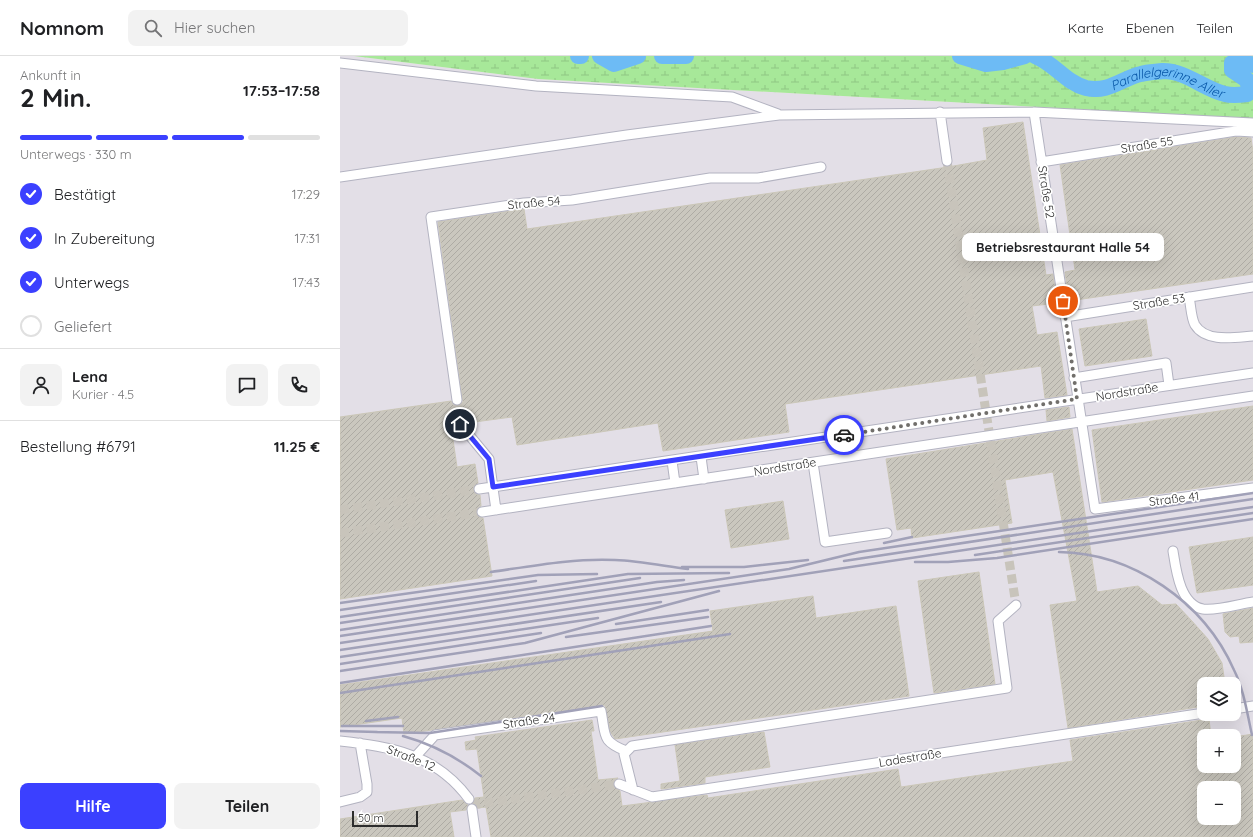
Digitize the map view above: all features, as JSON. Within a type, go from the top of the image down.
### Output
[{"type":"street","points":[[340,63],[536,86],[732,97],[779,115]]},
{"type":"street","points":[[940,112],[947,162]]},
{"type":"street","points":[[340,177],[627,135],[779,115],[1034,112],[1253,123]]},
{"type":"street","name":"Straße 52","points":[[1034,112],[1095,509]]},
{"type":"street","name":"Straße 55","points":[[1041,162],[1236,131],[1253,132]]},
{"type":"street","name":"Straße 54","points":[[457,400],[431,217],[524,203],[572,200],[710,178],[758,178],[821,167]]},
{"type":"street","name":"Straße 53","points":[[1066,317],[1253,287]]},
{"type":"street","points":[[1189,298],[1194,324],[1206,334],[1225,338],[1253,336]]},
{"type":"street","points":[[1074,378],[1166,363],[1169,385]]},
{"type":"street","name":"Nordstraße","points":[[479,489],[701,457],[1253,373]]},
{"type":"street","name":"Nordstraße","points":[[482,512],[1253,396]]},
{"type":"street","points":[[460,424],[489,459],[496,510]]},
{"type":"street","points":[[701,457],[704,479]]},
{"type":"street","points":[[672,461],[675,483]]},
{"type":"street","points":[[813,463],[825,542],[887,533]]},
{"type":"street","name":"Straße 41","points":[[1095,509],[1253,488]]},
{"type":"street","points":[[1173,552],[1180,583],[1191,603],[1203,609],[1212,609],[1253,602]]},
{"type":"street","points":[[633,790],[624,754],[632,746],[1008,688],[998,621],[1016,605]]},
{"type":"street","points":[[1241,708],[1253,706]]},
{"type":"street","name":"Straße 24","points":[[415,756],[435,735],[601,711],[607,741],[626,751]]},
{"type":"street","name":"Ladestraße","points":[[619,784],[652,796],[1197,714]]},
{"type":"street","name":"Straße 12","points":[[340,741],[390,747],[415,756],[442,770],[462,789],[469,799]]},
{"type":"street","points":[[340,802],[360,797],[367,792],[360,743]]},
{"type":"street","points":[[472,809],[476,837]]},
{"type":"shaded area","points":[[340,56],[354,56],[538,79],[1253,119],[1253,837],[340,837]]},
{"type":"green space","points":[[354,56],[1253,56],[1253,119],[538,79]]},
{"type":"building","points":[[1023,122],[1046,275],[1053,274],[1057,303],[1032,306],[1037,335],[1057,332],[1067,395],[1045,398],[1041,366],[785,404],[789,432],[663,451],[658,423],[517,445],[512,417],[467,423],[459,418],[454,425],[451,426],[457,467],[475,464],[478,483],[474,486],[473,490],[476,494],[480,495],[481,506],[476,512],[478,516],[483,518],[492,576],[340,599],[340,417],[451,401],[457,406],[463,402],[438,222],[524,209],[527,229],[948,167],[987,160],[983,128]]},
{"type":"building","points":[[1236,137],[1251,138],[1253,152],[1253,274],[1069,301],[1065,272],[1075,270],[1060,165]]},
{"type":"building","points":[[1146,319],[1152,356],[1085,366],[1079,329]]},
{"type":"building","points":[[1253,406],[1253,480],[1102,502],[1092,430]]},
{"type":"building","points":[[1069,407],[1070,417],[1047,421],[1046,410]]},
{"type":"building","points":[[1072,429],[1097,592],[1138,586],[1162,605],[1176,604],[1208,639],[1222,663],[1224,677],[1197,677],[1197,707],[1068,728],[1050,605],[1077,601],[1053,472],[1005,480],[1012,523],[912,538],[911,528],[897,530],[886,459]]},
{"type":"building","points":[[783,501],[789,539],[731,548],[725,510]]},
{"type":"building","points":[[1253,537],[1253,585],[1197,593],[1189,547]]},
{"type":"building","points":[[979,572],[995,684],[934,693],[918,581]]},
{"type":"building","points":[[813,596],[816,618],[896,606],[909,696],[615,739],[610,731],[605,705],[404,734],[402,718],[340,727],[340,685],[713,631],[710,611]]},
{"type":"building","points":[[1253,608],[1253,642],[1240,643],[1239,636],[1230,637],[1225,632],[1223,614]]},
{"type":"building","points":[[592,720],[594,731],[591,731],[598,780],[618,778],[614,781],[613,785],[620,791],[622,806],[707,795],[708,798],[898,769],[901,787],[1073,761],[1070,740],[1197,721],[1209,721],[1210,729],[1197,729],[1197,773],[1241,773],[1241,736],[1253,734],[1253,837],[491,837],[486,807],[478,808],[473,803],[475,798],[484,797],[477,749],[466,750],[465,742],[476,740],[475,737]]},
{"type":"building","points":[[764,732],[770,767],[705,777],[705,783],[661,789],[661,784],[680,781],[675,745]]},
{"type":"building","points":[[462,800],[468,805],[466,810],[450,812],[454,837],[340,837],[340,819]]},
{"type":"waterway","name":"Parallelgerinne Aller","points":[[600,56],[614,64],[638,56]]},
{"type":"waterway","name":"Parallelgerinne Aller","points":[[662,56],[686,56]]},
{"type":"waterway","name":"Parallelgerinne Aller","points":[[960,56],[986,64],[1003,62],[1025,56]]},
{"type":"waterway","name":"Parallelgerinne Aller","points":[[1035,56],[1048,63],[1072,82],[1086,88],[1094,89],[1108,87],[1134,76],[1163,71],[1179,74],[1217,92],[1228,95],[1247,94],[1249,88],[1247,80],[1232,70],[1232,63],[1238,60],[1253,65]]},
{"type":"tunnel","points":[[947,161],[1016,605]]},
{"type":"tunnel","points":[[457,400],[460,424]]},
{"type":"tunnel","points":[[340,510],[479,489]]},
{"type":"tunnel","points":[[340,533],[482,512]]},
{"type":"tunnel","points":[[471,805],[619,784]]},
{"type":"railway","points":[[340,636],[789,569],[859,552],[1253,493]]},
{"type":"railway","points":[[844,561],[1253,499]]},
{"type":"railway","points":[[340,643],[1253,507]]},
{"type":"railway","points":[[975,555],[1253,513]]},
{"type":"railway","points":[[915,562],[948,562],[997,558],[1253,519]]},
{"type":"railway","points":[[884,543],[912,537]]},
{"type":"railway","points":[[1059,552],[1087,555],[1113,561],[1139,572],[1163,586],[1185,603],[1204,623],[1221,645],[1234,670],[1243,694],[1252,735]]},
{"type":"railway","points":[[491,572],[584,560],[634,561],[688,569]]},
{"type":"railway","points":[[682,567],[744,567],[808,560]]},
{"type":"railway","points":[[340,617],[628,574],[729,573]]},
{"type":"railway","points":[[340,603],[538,575],[597,574]]},
{"type":"railway","points":[[340,623],[640,578]]},
{"type":"railway","points":[[340,630],[657,582],[684,580]]},
{"type":"railway","points":[[340,610],[536,581]]},
{"type":"railway","points":[[340,671],[525,643],[719,591]]},
{"type":"railway","points":[[340,650],[661,602]]},
{"type":"railway","points":[[616,624],[708,610]]},
{"type":"railway","points":[[566,637],[708,617]]},
{"type":"railway","points":[[340,657],[598,618]]},
{"type":"railway","points":[[340,683],[711,626]]},
{"type":"railway","points":[[340,664],[541,633]]},
{"type":"railway","points":[[340,693],[730,634]]},
{"type":"railway","points":[[373,732],[430,733],[602,706]]},
{"type":"railway","points":[[366,721],[398,717]]},
{"type":"railway","points":[[342,726],[403,726]]},
{"type":"railway","points":[[340,731],[377,732]]},
{"type":"railway","points":[[403,736],[444,752],[481,776]]},
{"type":"way so far","points":[[844,435],[1077,399],[1063,301]]},
{"type":"place","name":"Betriebsrestaurant Halle 54","points":[[1063,301]]},
{"type":"route","points":[[460,424],[489,459],[493,487],[844,435]]}]
